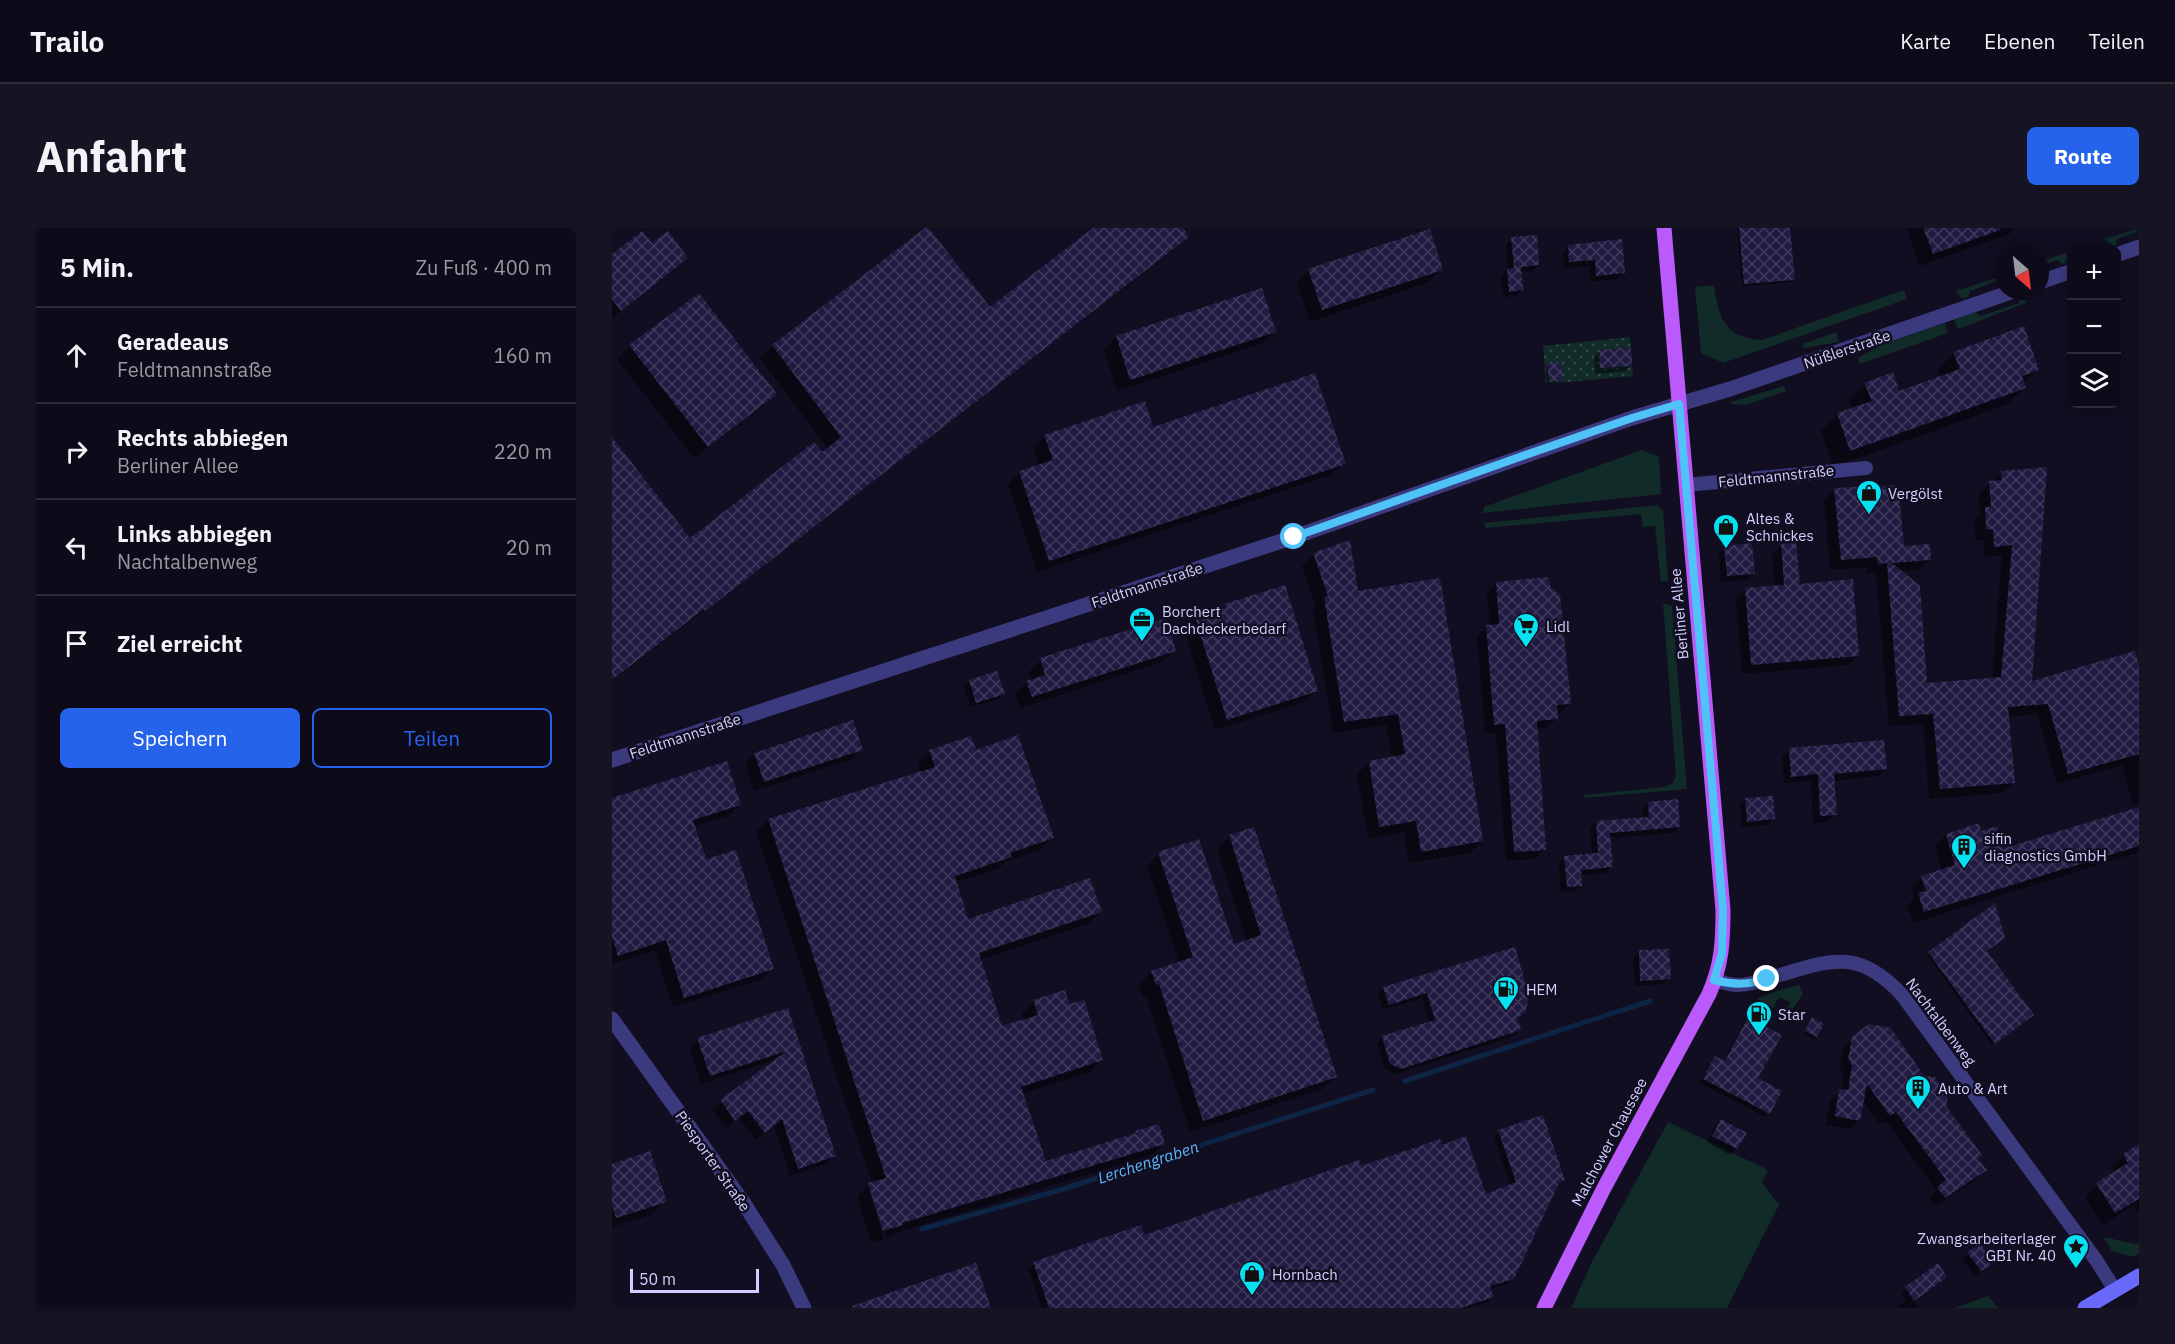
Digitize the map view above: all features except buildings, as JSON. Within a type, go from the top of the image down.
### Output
[{"type":"main road","name":"Berliner Allee","points":[[1664,228],[1723,910],[1722,953],[1712,987]]},
{"type":"main road","name":"Malchower Chaussee","points":[[1544,1308],[1604,1188],[1712,987]]},
{"type":"main road","points":[[2085,1308],[2139,1276]]},
{"type":"street","points":[[2121,253],[2139,247]]},
{"type":"street","points":[[2049,279],[2067,273]]},
{"type":"street","name":"Nüßlerstraße","points":[[1679,404],[1740,386],[1995,298]]},
{"type":"street","name":"Feldtmannstraße","points":[[612,760],[1297,536],[1632,418],[1679,404]]},
{"type":"street","name":"Feldtmannstraße","points":[[1686,485],[1866,468]]},
{"type":"street","name":"Nachtalbenweg","points":[[1712,987],[1752,984],[1829,962],[1848,960],[1857,962],[1883,976],[1902,995],[2096,1260],[2115,1290]]},
{"type":"street","name":"Piesporter Straße","points":[[612,1019],[743,1202],[783,1265],[804,1308]]},
{"type":"green space","points":[[2139,228],[2139,231],[2117,239],[2114,246],[2105,239]]},
{"type":"green space","points":[[2067,252],[2066,263],[2062,264],[2057,260],[2049,263],[2049,259]]},
{"type":"green space","points":[[1995,278],[1995,281],[1970,291],[1968,297],[1962,299],[1956,291]]},
{"type":"green space","points":[[1714,285],[1721,316],[1731,330],[1739,335],[1762,340],[1904,290],[1907,299],[1723,363],[1701,353],[1695,287]]},
{"type":"green space","points":[[2020,300],[2025,300],[2026,303],[1958,329],[1954,320],[1975,312],[1981,316],[2019,303]]},
{"type":"green space","points":[[1945,323],[1948,333],[1860,364],[1858,358],[1881,345]]},
{"type":"green space","points":[[1836,332],[1839,342],[1804,348],[1803,344]]},
{"type":"green space","points":[[1630,337],[1633,376],[1546,384],[1543,346]]},
{"type":"green space","points":[[1784,386],[1786,391],[1746,405],[1731,404],[1731,402]]},
{"type":"green space","points":[[1642,450],[1659,457],[1661,494],[1483,513],[1484,507]]},
{"type":"green space","points":[[1657,505],[1663,510],[1668,581],[1661,582],[1655,526],[1643,527],[1641,514],[1485,528],[1485,523]]},
{"type":"green space","points":[[1663,603],[1672,606],[1687,789],[1585,798],[1584,795],[1665,787],[1672,784],[1676,776]]},
{"type":"green space","points":[[1799,985],[1803,994],[1788,1016],[1784,1015],[1790,1002],[1779,997],[1773,1008],[1757,999],[1773,992]]},
{"type":"green space","points":[[1668,1122],[1768,1170],[1762,1182],[1779,1205],[1727,1308],[1571,1308],[1591,1264]]},
{"type":"green space","points":[[2103,1237],[2136,1244],[2139,1242],[2139,1253],[2132,1257],[2112,1251]]},
{"type":"green space","points":[[1988,1296],[1998,1308],[1954,1308]]},
{"type":"waterway","name":"Lerchengraben","points":[[1405,1081],[1650,1001]]},
{"type":"waterway","name":"Lerchengraben","points":[[922,1229],[1060,1190],[1373,1090]]},
{"type":"place","name":"Vergölst","points":[[1869,516]]},
{"type":"place","name":"Altes & Schnickes","points":[[1726,550]]},
{"type":"place","name":"Borchert Dachdeckerbedarf","points":[[1142,643]]},
{"type":"place","name":"Lidl","points":[[1526,649]]},
{"type":"place","name":"sifin diagnostics GmbH","points":[[1964,870]]},
{"type":"place","name":"HEM","points":[[1506,1012]]},
{"type":"place","name":"Star","points":[[1759,1037]]},
{"type":"place","name":"Auto & Art","points":[[1918,1111]]},
{"type":"place","name":"Zwangsarbeiterlager GBI Nr. 40","points":[[2076,1270]]},
{"type":"place","name":"Hornbach","points":[[1252,1297]]},
{"type":"route","points":[[1294,537],[1632,418],[1679,404],[1723,910],[1722,953],[1714,980],[1736,985],[1752,984],[1767,979]]}]
